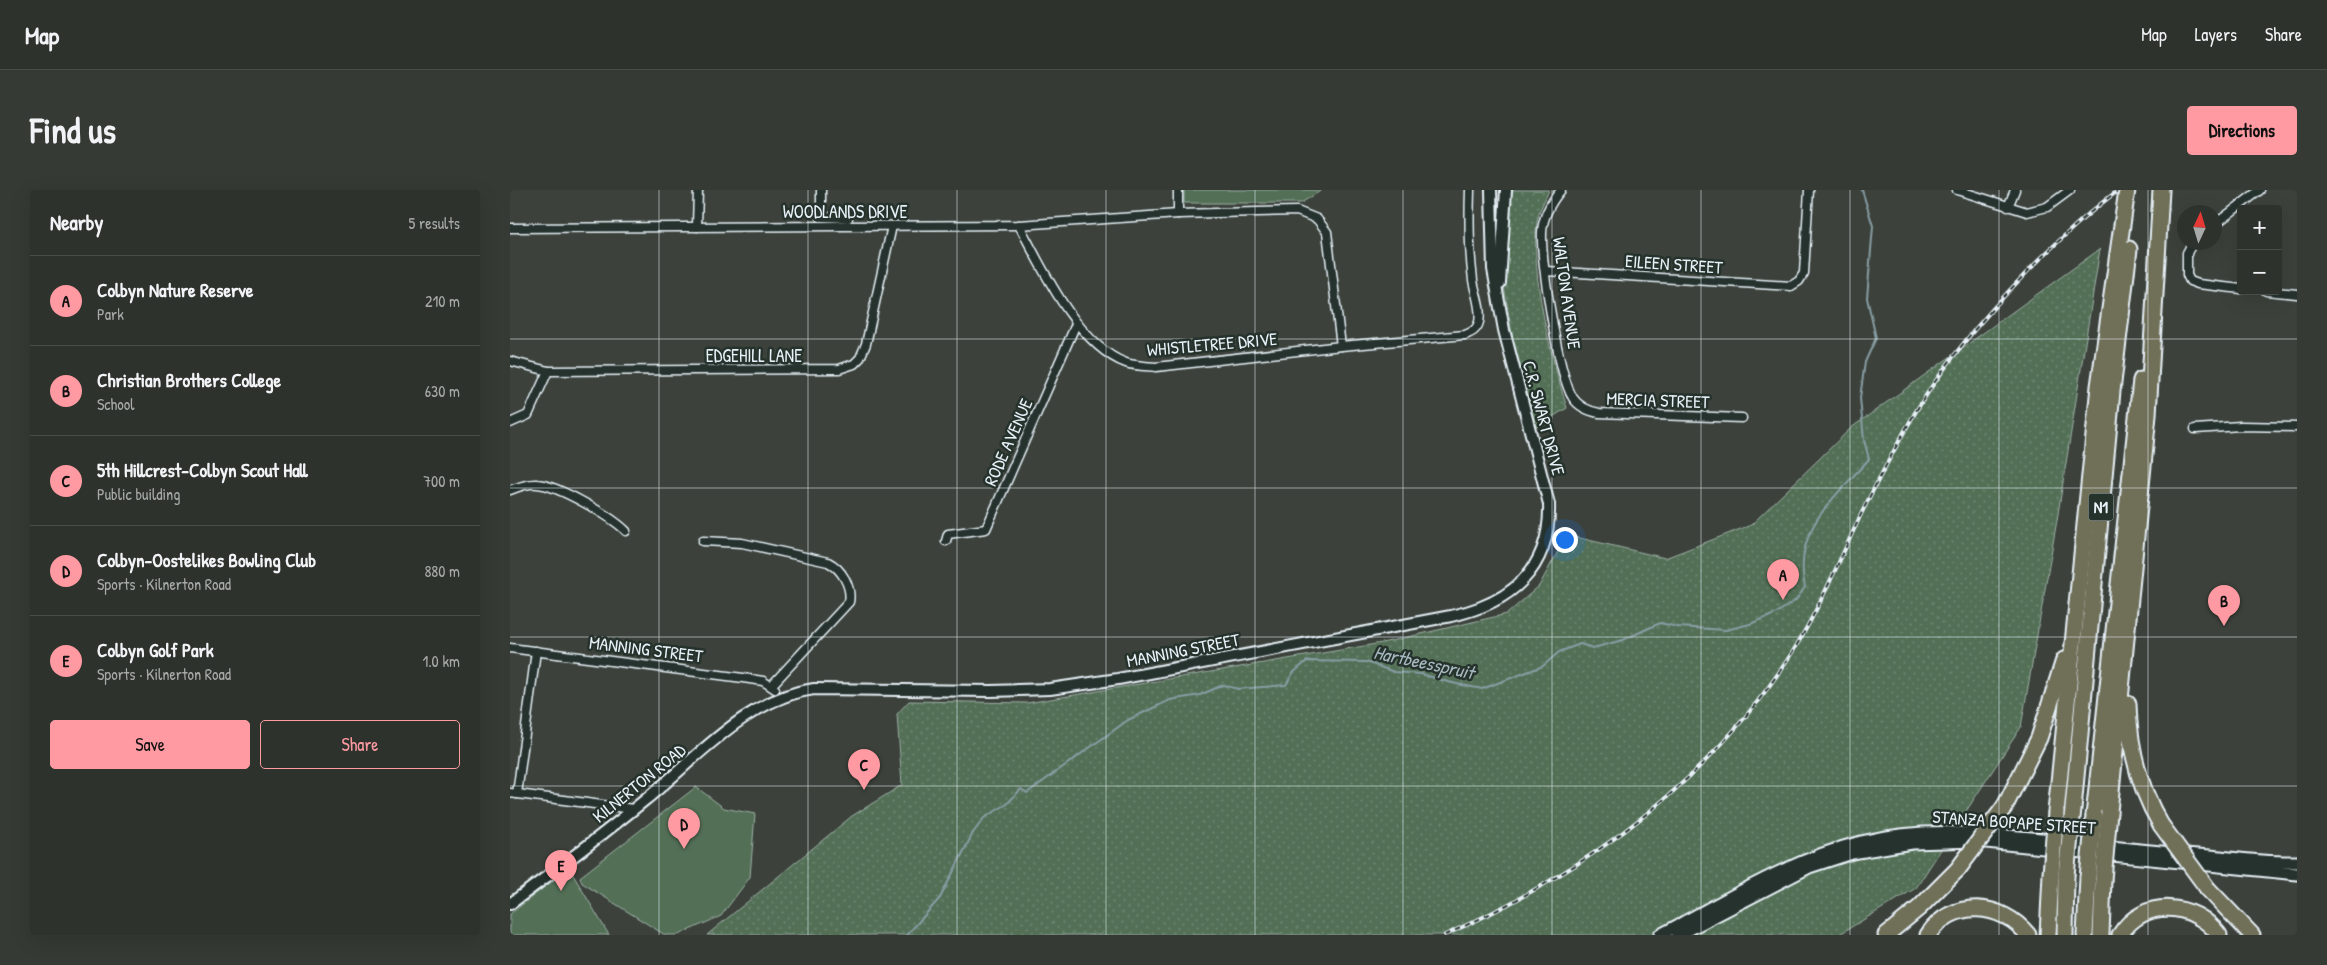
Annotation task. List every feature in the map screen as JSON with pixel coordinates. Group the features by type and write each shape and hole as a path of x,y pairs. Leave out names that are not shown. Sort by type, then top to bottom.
{"highway":[{"path":"2048,935 2056,812 2100,386 2129,209 2127,190"},
{"name":"N1","path":"2065,935 2066,875 2129,209 2136,190"},
{"name":"N1","path":"2085,935 2094,816 2161,190"},
{"path":"2101,935 2103,880 2109,812 2133,585 2148,415 2159,214"},
{"path":"1886,935 1919,908 1958,869 2005,806 2039,738 2058,686 2068,644 2087,513"},
{"path":"2133,585 2128,691 2130,730 2140,780 2161,825 2208,889 2252,935"},
{"path":"1928,935 1933,928 1947,917 1974,908 1994,910 2005,915 2020,926 2028,935"},
{"path":"2120,935 2136,918 2151,911 2167,908 2195,914 2208,923 2219,935"}],"main road":[{"name":"STANZA BOPAPE STREET","path":"1660,935 1803,861 1863,841 1905,834 1938,832 1978,833 2297,863"},
{"name":"STANZA BOPAPE STREET","path":"1678,935 1809,867 1852,853 1912,842 1976,841 2297,874"}],"street":[{"path":"697,227 698,190"},
{"path":"821,190 820,217 848,218"},
{"path":"1178,190 1178,214"},
{"name":"WHISTLETREE DRIVE","path":"1019,225 1076,324 1118,360 1141,366 1156,367 1341,346 1465,335 1476,328 1479,315 1469,236 1470,190"},
{"name":"C.R. SWART DRIVE","path":"1492,190 1493,269 1511,357 1546,486 1550,519 1544,542"},
{"name":"C.R. SWART DRIVE","path":"1499,302 1506,190"},
{"name":"WALTON AVENUE","path":"1561,190 1549,207 1542,231 1555,336 1567,384 1576,402"},
{"name":"EILEEN STREET","path":"1546,271 1791,286 1799,281 1804,269 1809,190"},
{"path":"1957,190 2027,212 2040,209 2070,190"},
{"path":"2008,207 2015,190"},
{"path":"2222,219 2260,190"},
{"name":"WOODLANDS DRIVE","path":"510,228 1019,225 1178,214 1297,211 1317,219 1324,226 1329,240 1341,346"},
{"name":"EDGEHILL LANE","path":"510,361 548,371 795,371 839,369 854,364 860,358 866,344 892,226"},
{"path":"2189,250 2187,275 2190,282 2237,289"},
{"path":"2282,293 2297,294"},
{"name":"RODE AVENUE","path":"946,541 948,534 986,529 1076,324"},
{"path":"510,423 528,415 548,371"},
{"name":"MERCIA STREET","path":"1576,402 1591,412 1599,413 1742,418"},
{"path":"2195,429 2241,426 2297,427"},
{"path":"510,490 533,484 545,485 610,517 626,531"},
{"name":"MANNING STREET","path":"510,648 743,678 773,687 849,602 849,588 837,568 828,562 742,543 703,541"},
{"name":"MANNING STREET","path":"792,693 836,688 991,691 1050,689 1118,679 1451,616 1482,608 1506,595 1532,568 1544,542"},
{"path":"536,651 514,793 633,810"},
{"name":"KILNERTON ROAD","path":"510,904 633,810 743,718 767,702 792,693"}],"green space":[{"path":"1184,190 1322,190 1301,203 1184,203"},
{"path":"1511,190 1549,190 1537,222 1536,266 1543,315 1567,408 1536,427 1512,334 1503,281"},
{"path":"2100,249 2057,520 2021,727 1916,888 1838,935 707,935 852,816 902,785 897,714 909,701 1027,703 1382,643 1507,614 1539,586 1567,535 1665,558 1751,525 1851,428"},
{"path":"696,787 724,808 755,814 750,877 721,916 678,935 665,935 582,883 580,877"},
{"path":"569,868 609,935 510,935 510,914"}],"waterway":[{"name":"Hartbeesspruit","path":"907,935 940,898 973,833 984,818 1007,804 1021,789 1027,793 1128,720 1170,700 1200,695 1223,685 1238,689 1286,685 1293,673 1307,661 1366,662 1394,672 1421,674 1482,689 1543,666 1559,652 1580,644 1593,648 1623,640 1660,623 1678,627 1726,630 1750,624 1775,614 1796,600 1805,587 1803,566 1805,548 1811,531 1830,501 1869,459 1864,440 1860,398 1865,362 1876,338 1867,298 1873,226 1862,190"}],"railway":[{"path":"1445,935 1497,910 1548,882 1596,852 1642,818 1685,781 1725,740 1762,696 1804,633 1868,500 1904,432 1933,384 1966,340 2002,298 2069,231 2119,190"}],"place":[{"name":"Colbyn Nature Reserve","path":"1783,600"},
{"name":"Christian Brothers College","path":"2224,626"},
{"name":"5th Hillcrest-Colbyn Scout Hall","path":"864,790"},
{"name":"Colbyn-Oostelikes Bowling Club","path":"684,849"},
{"name":"Colbyn Golf Park","path":"561,891"}]}
